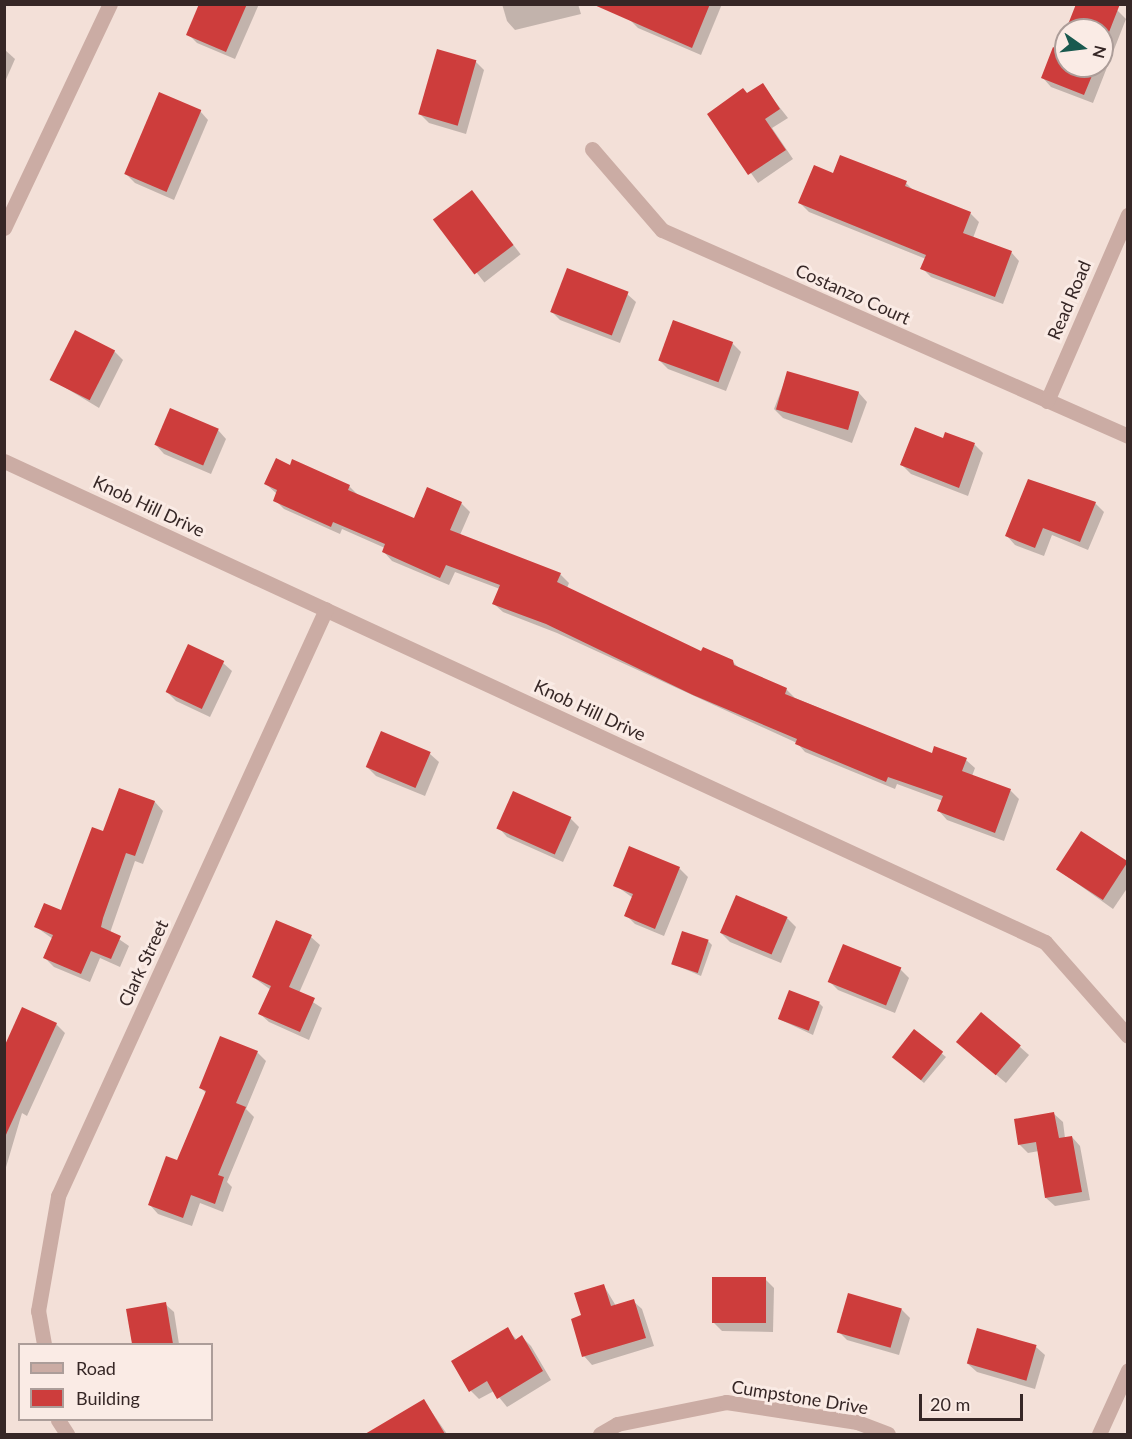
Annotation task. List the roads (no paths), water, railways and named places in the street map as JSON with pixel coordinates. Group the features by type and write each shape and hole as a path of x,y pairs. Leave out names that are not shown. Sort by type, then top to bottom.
{"street":[{"path":"4,228 110,4"},
{"name":"Costanzo Court","path":"592,149 662,230 1128,436"},
{"name":"Read Road","path":"1047,401 1128,215"},
{"name":"Knob Hill Drive","path":"4,460 1045,942 1128,1036"},
{"name":"Clark Street","path":"44,1343 38,1311 58,1196 326,609"},
{"path":"1099,1434 1128,1370"},
{"name":"Cumpstone Drive","path":"600,1434 617,1425 726,1402 857,1422 888,1434"},
{"path":"59,1421 67,1434"}]}
